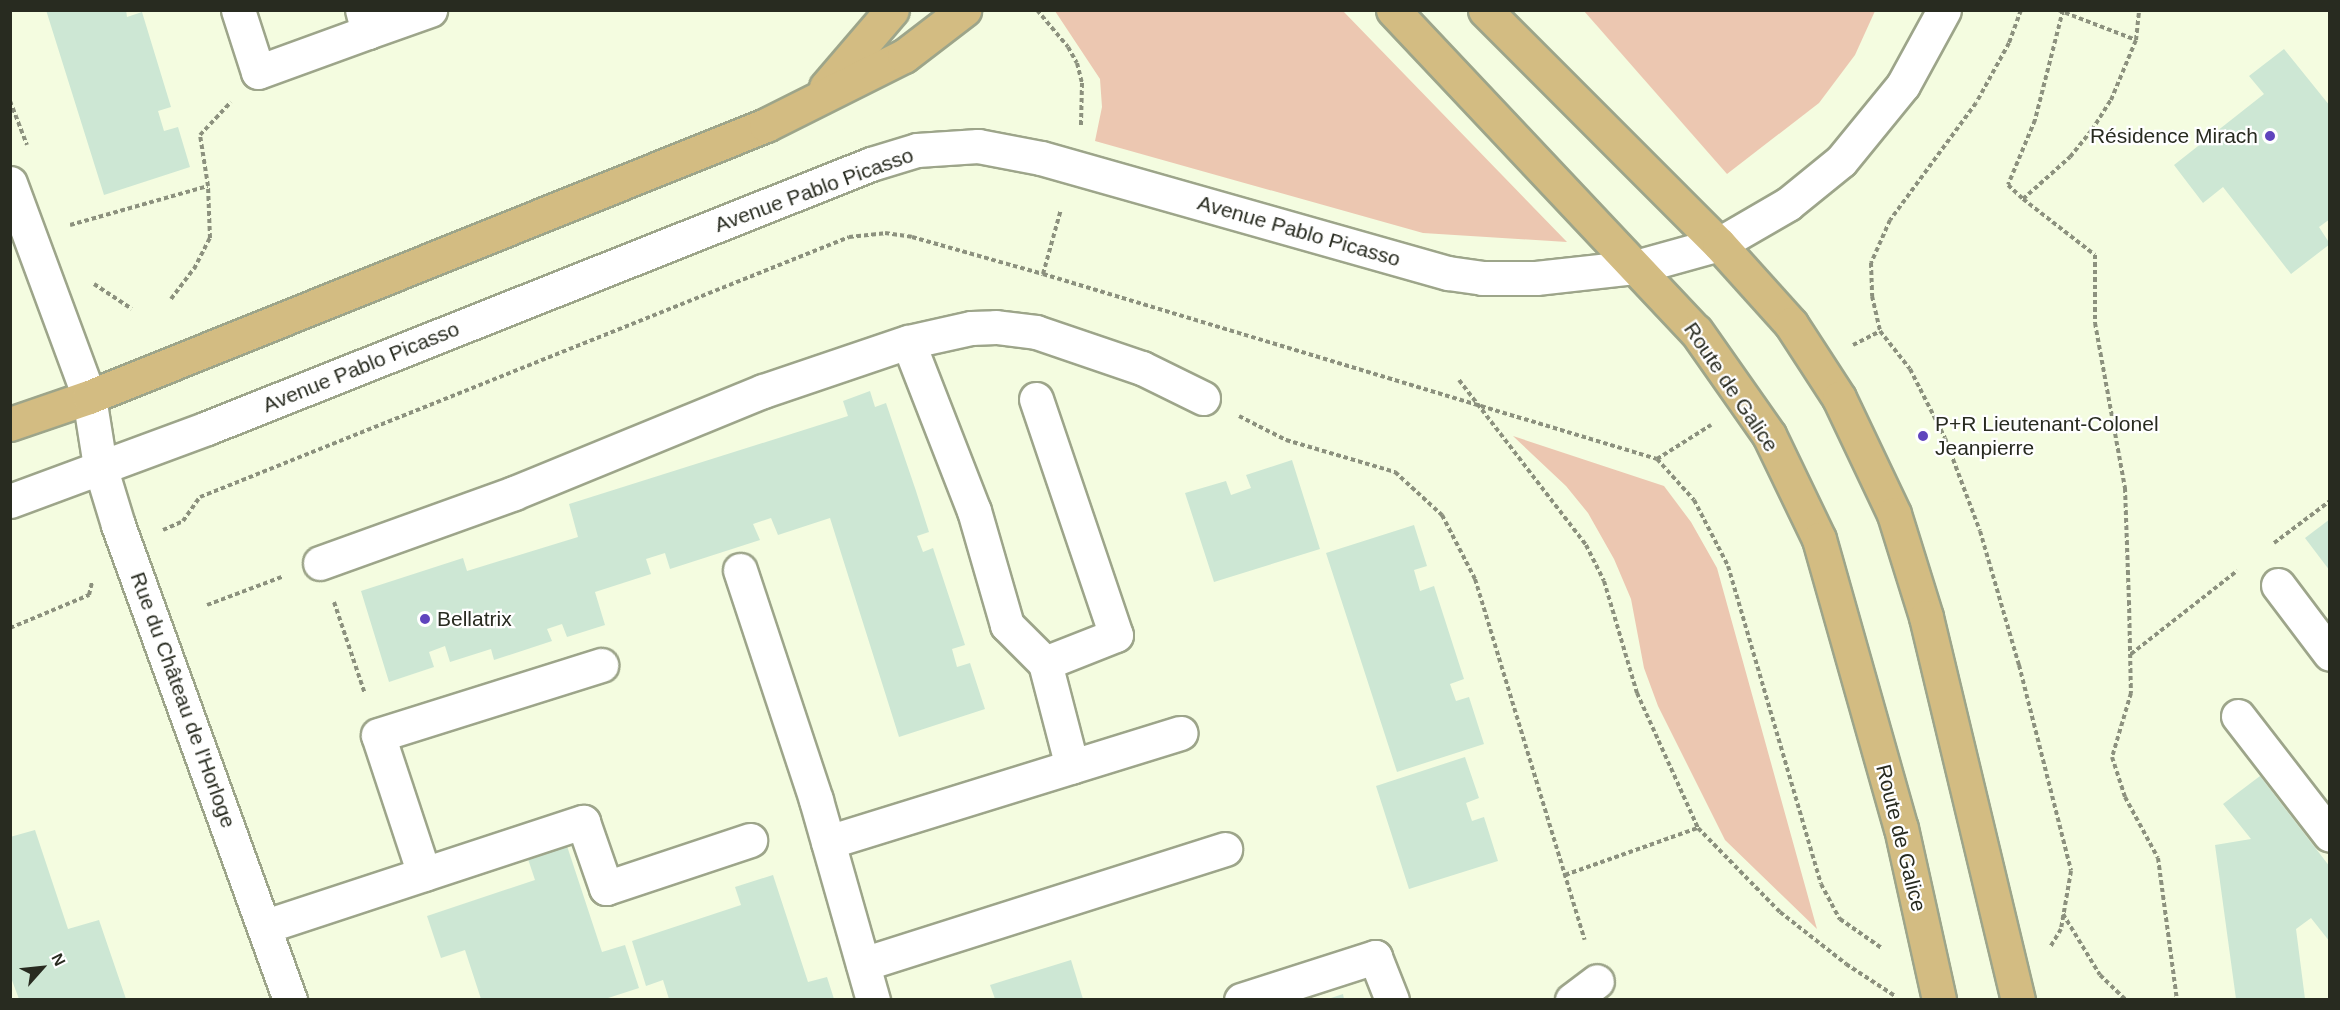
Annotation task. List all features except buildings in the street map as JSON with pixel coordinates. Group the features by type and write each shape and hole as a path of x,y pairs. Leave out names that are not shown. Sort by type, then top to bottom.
{"main road":[{"path":"819,96 892,10"},
{"path":"10,423 89,397 766,126 819,96 904,56 964,10"},
{"name":"Route de Galice","path":"1393,10 1696,331 1763,427 1819,540 1901,828 1936,990"},
{"path":"1485,10 1719,244 1791,324 1839,398 1894,513 1929,628 2018,998"}],"street":[{"path":"238,10 258,72 365,21 430,10"},
{"name":"Avenue Pablo Picasso","path":"10,501 207,428 871,164 917,150 978,146 1041,158 1448,273 1482,278 1536,278 1636,267 1719,244 1788,204 1841,161 1903,85 1944,10"},
{"name":"Rue du Château de l'Horloge","path":"10,183 89,397 100,466 118,525 266,926 290,999"},
{"path":"320,562 514,493 763,391 908,342 970,328 996,327 1036,332 1142,368 1203,398"},
{"path":"908,342 974,511 1007,625 1045,663 1072,766"},
{"path":"1036,399 1116,635 1045,663"},
{"path":"740,570 828,842 873,999"},
{"path":"2277,585 2330,654"},
{"path":"424,874 378,735 601,665"},
{"path":"2238,716 2330,835"},
{"path":"828,842 1180,733"},
{"path":"266,926 583,822 606,888 750,840"},
{"path":"863,964 1225,849"},
{"path":"1241,999 1375,957 1392,999"}],"path":[{"path":"1037,10 1063,39 1077,63 1082,83 1080,132"},
{"path":"2018,998 2061,929 2071,871 2019,665 1980,531 1945,438 1910,369 1880,331 1872,296 1871,263 1890,220 1976,103 2009,43 2021,10"},
{"path":"2023,199 2070,157 2092,130 2111,100 2136,40 2139,10"},
{"path":"2136,40 2061,11 2035,120 2008,185 2095,255 2096,323 2125,488 2131,654 2131,693 2112,757 2125,797 2158,858 2177,999"},
{"path":"171,299 194,269 210,238 208,186 200,135 258,72"},
{"path":"68,226 208,186"},
{"path":"1043,274 1063,200"},
{"path":"1853,345 1880,331"},
{"path":"1459,380 1586,545 1604,581 1637,693 1698,828 1780,912 1846,964 1900,999"},
{"path":"1203,398 1286,440 1395,472 1442,515 1475,579 1565,875 1585,990"},
{"path":"1657,459 1694,500 1728,566 1766,683 1812,858 1833,907 1840,919 1936,990"},
{"path":"156,532 183,521 200,497"},
{"path":"2131,654 2330,501"},
{"path":"2257,556 2277,585"},
{"path":"207,605 320,562 378,735"},
{"path":"10,628 75,602"},
{"path":"1565,875 1698,828"},
{"path":"2063,913 2100,975 2126,999"}],"shaded area":[{"path":"1055,11 1343,11 1567,242 1423,233 1095,141 1102,107 1100,79"},
{"path":"1584,11 1875,11 1855,55 1819,103 1727,174"},
{"path":"1513,436 1664,486 1691,522 1717,568 1817,929 1725,840 1658,706 1644,668 1631,599 1614,559 1588,513 1566,486"}],"place":[{"name":"Résidence Mirach","path":"2270,136"},
{"name":"P+R Lieutenant-Colonel Jeanpierre","path":"1923,436"},
{"name":"Bellatrix","path":"425,619"}]}
